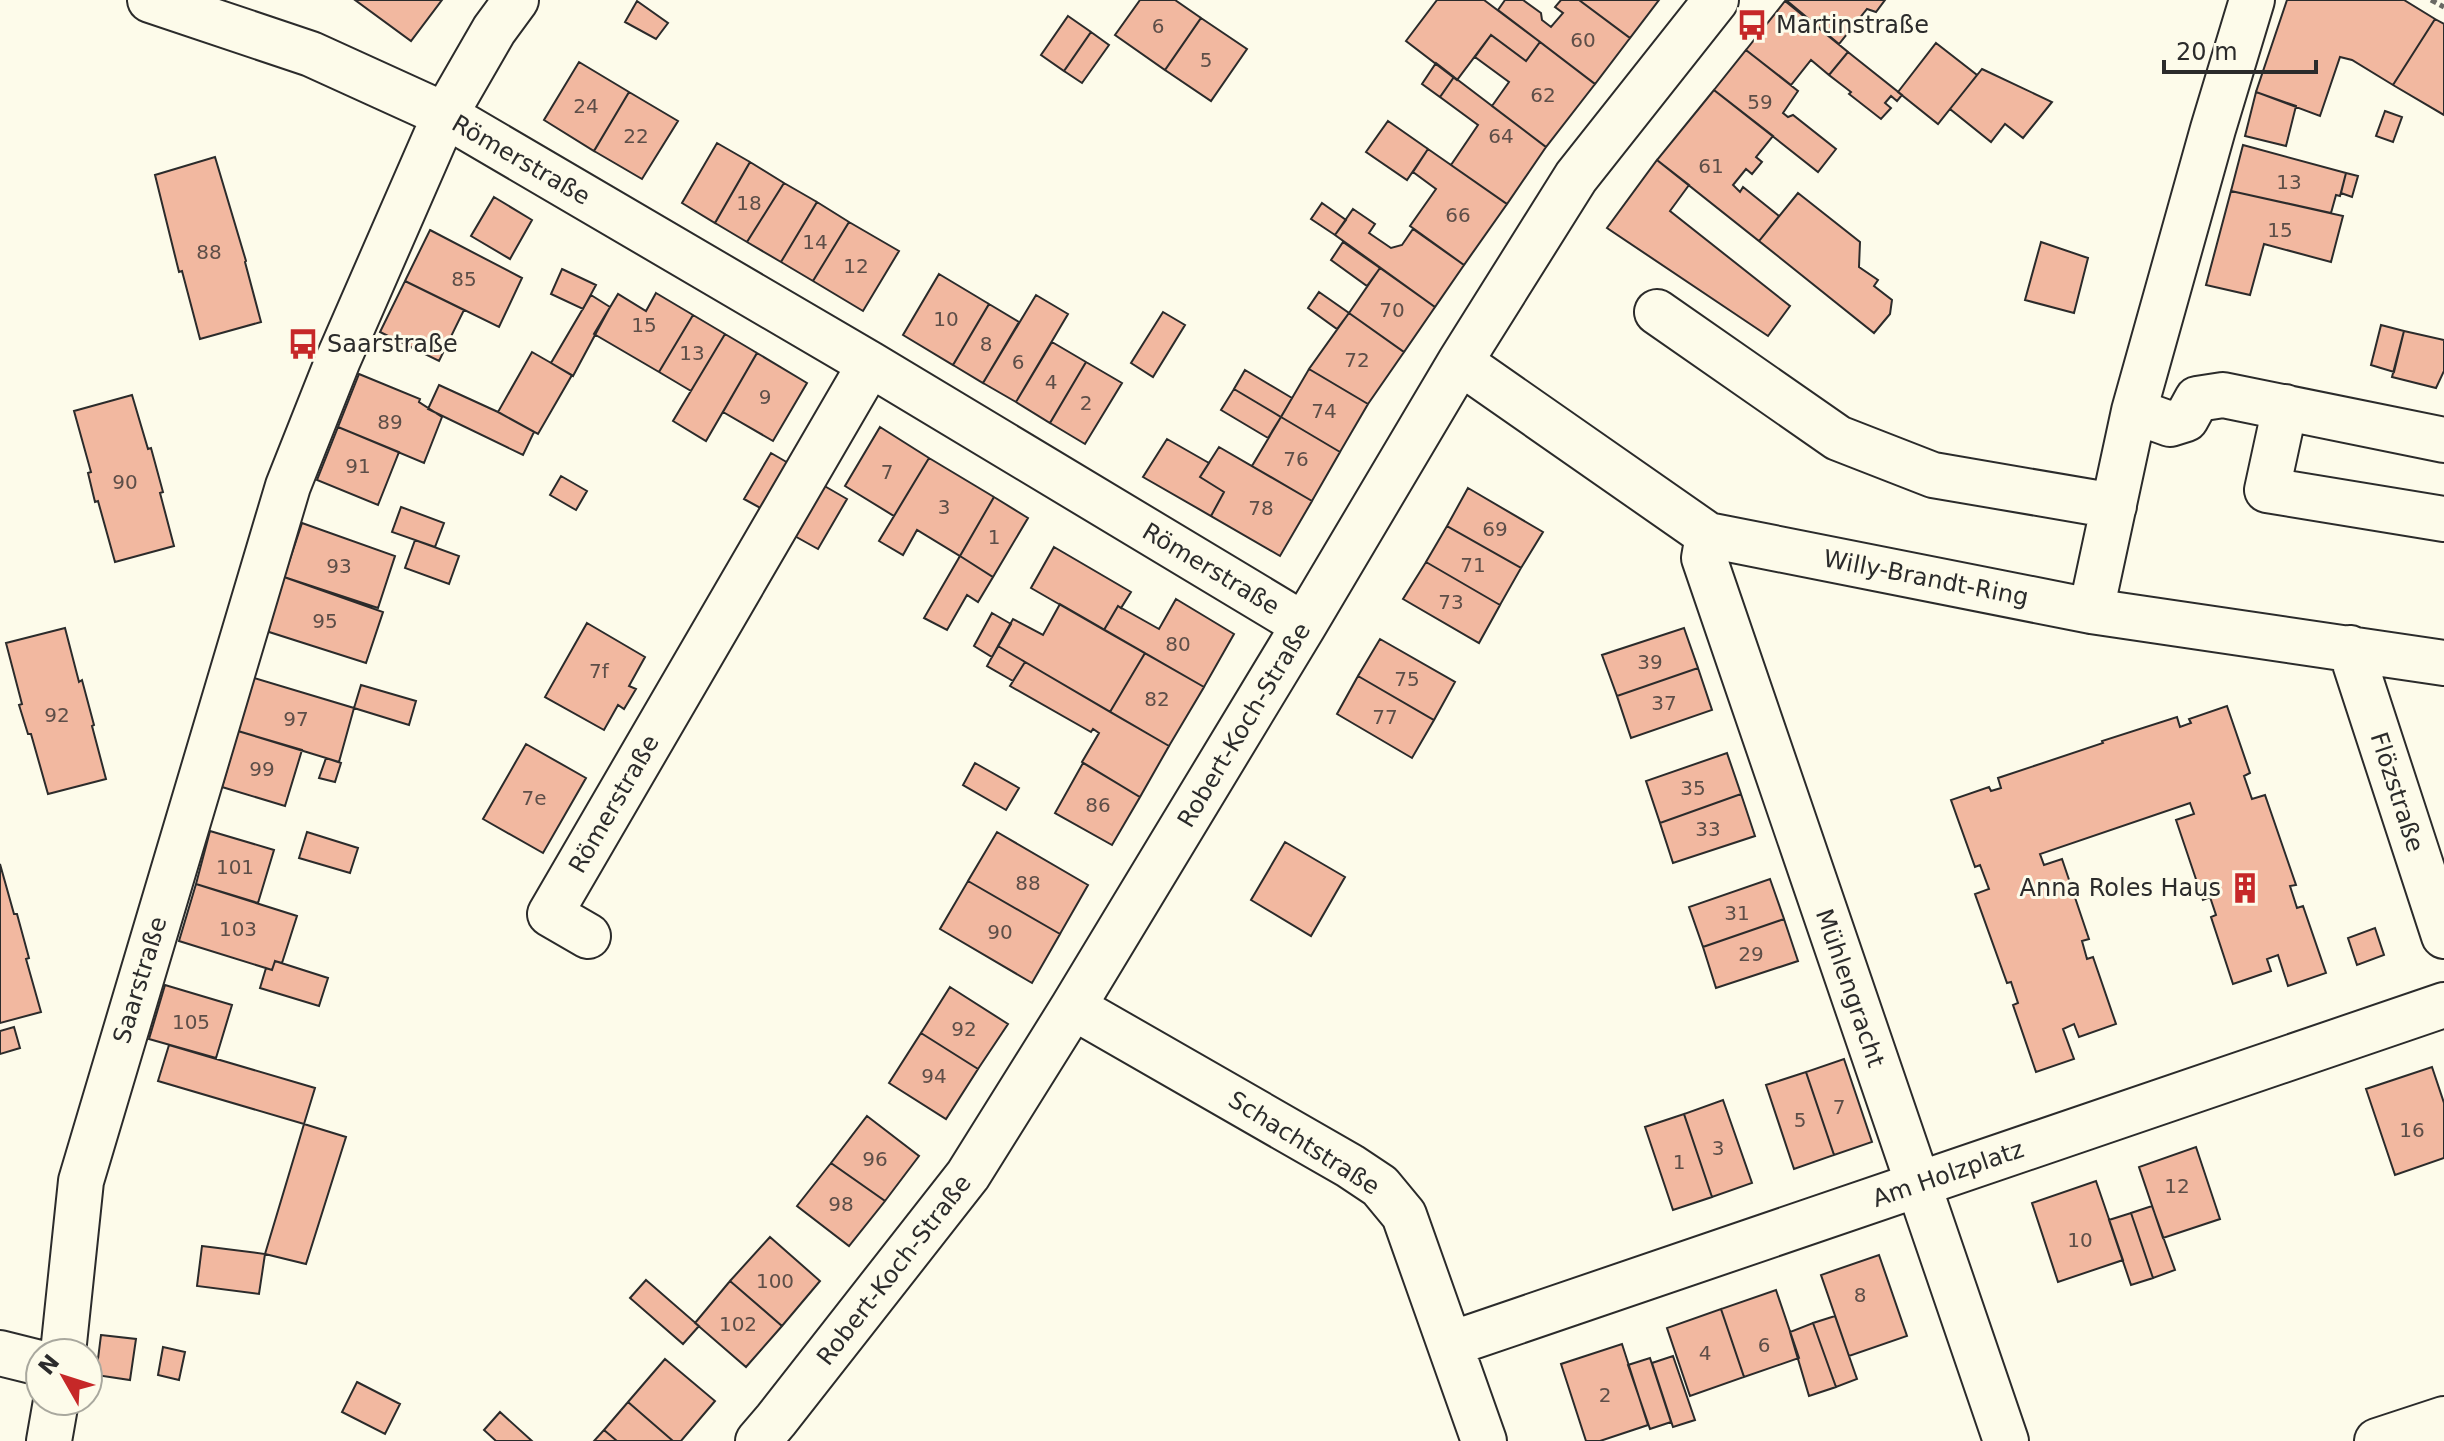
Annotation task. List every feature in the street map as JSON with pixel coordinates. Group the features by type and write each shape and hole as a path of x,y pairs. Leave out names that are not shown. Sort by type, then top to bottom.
{"street":[{"name":"Römerstraße","path":"150,0 311,54 445,115 870,364 1304,625"},
{"name":"Saarstraße","path":"65,1337 81,1181 288,486 338,360 445,115 494,30 516,0"},
{"name":"Robert-Koch-Straße","path":"758,1441 968,1175 1073,1007 1460,362 1576,177 1716,0"},
{"path":"2091,611 2134,411 2252,0"},
{"path":"1657,312 1838,438 1933,475 2114,506"},
{"name":"Willy-Brandt-Ring","path":"1460,362 1708,535 2091,611 2444,663"},
{"name":"Römerstraße","path":"588,936 550,914 870,364"},
{"path":"2134,411 2170,424 2186,419 2197,399 2223,395 2444,440"},
{"path":"2285,407 2267,490 2444,519"},
{"name":"Mühlengracht","path":"1708,535 1704,558 2006,1441"},
{"name":"Flözstraße","path":"2350,648 2444,936"},
{"name":"Am Holzplatz","path":"1451,1344 2444,1005"},
{"name":"Schachtstraße","path":"1073,1007 1380,1186 1404,1215 1451,1344 1470,1435"},
{"path":"0,1353 24,1359"},
{"path":"49,1441 53,1417"},
{"path":"2377,1441 2444,1419"}],"path":[{"path":"2431,0 2444,7"}],"building":[{"path":"355,0 442,0 411,41"},
{"path":"1140,0 1175,0 1201,18 1165,70 1115,35"},
{"path":"1437,0 1484,0 1540,42 1526,61 1491,35 1457,80 1406,41"},
{"path":"1505,0 1523,0 1541,13 1542,20 1551,27 1563,13 1555,7 1561,0 1579,0 1630,38 1595,84 1498,10"},
{"path":"1579,0 1659,0 1630,38"},
{"path":"1786,0 1885,0 1876,12 1867,9 1839,44"},
{"path":"2287,0 2404,0 2435,19 2393,85 2352,60 2340,57 2320,116 2256,92"},
{"path":"637,1 668,23 656,39 625,22"},
{"path":"1785,1 1848,52 1829,75 1811,60 1791,85 1746,50"},
{"path":"1068,16 1091,32 1064,71 1041,55"},
{"path":"1201,18 1247,49 1211,101 1165,70"},
{"path":"2435,19 2444,24 2444,115 2393,85"},
{"path":"1091,32 1109,45 1082,83 1064,71"},
{"path":"1491,35 1526,61 1540,42 1595,84 1546,147 1492,106 1509,82 1475,57"},
{"path":"1936,43 1977,75 1938,124 1898,92"},
{"path":"1746,50 1798,91 1783,113 1788,117 1793,115 1836,149 1818,172 1714,90"},
{"path":"1848,52 1902,95 1897,101 1891,96 1885,103 1891,108 1881,119 1829,75"},
{"path":"579,62 629,92 594,151 544,120"},
{"path":"1436,63 1454,77 1440,97 1422,84"},
{"path":"1982,69 2052,102 2023,138 2005,124 1991,142 1950,109"},
{"path":"1454,77 1546,147 1507,204 1451,165 1478,125 1440,97"},
{"path":"1714,90 1773,136 1756,157 1762,162 1752,174 1746,169 1733,185 1740,192 1743,187 1779,216 1759,241 1657,160"},
{"path":"629,92 678,121 642,179 594,151"},
{"path":"2256,92 2296,106 2286,146 2245,136"},
{"path":"2385,111 2402,117 2393,142 2376,136"},
{"path":"1388,121 1428,149 1407,180 1366,152"},
{"path":"717,143 750,162 715,223 682,203"},
{"path":"2243,145 2346,173 2340,196 2336,195 2331,213 2231,191"},
{"path":"1428,149 1507,204 1464,265 1410,226 1436,189 1413,172"},
{"path":"215,157 261,322 200,339 182,271 179,272 155,175"},
{"path":"1657,160 1689,185 1670,211 1790,306 1768,336 1607,228"},
{"path":"750,162 784,183 747,242 715,223"},
{"path":"2346,173 2358,176 2352,197 2341,193"},
{"path":"784,183 817,202 781,262 747,242"},
{"path":"2231,191 2343,216 2331,262 2264,244 2250,295 2206,285"},
{"path":"1798,193 1860,242 1859,267 1878,280 1874,286 1892,300 1890,314 1874,333 1759,241"},
{"path":"494,197 532,220 510,259 471,236"},
{"path":"817,202 849,222 813,281 781,262"},
{"path":"1322,203 1346,220 1335,235 1311,219"},
{"path":"1353,209 1375,224 1369,233 1391,248 1402,245 1413,229 1464,265 1435,307 1335,235"},
{"path":"849,222 899,251 863,311 813,281"},
{"path":"430,230 522,278 499,327 405,281"},
{"path":"1343,242 1380,268 1367,286 1331,260"},
{"path":"2041,242 2088,258 2074,313 2025,300"},
{"path":"1380,268 1435,307 1404,352 1349,313"},
{"path":"562,269 596,285 583,309 551,294"},
{"path":"939,274 989,304 953,365 903,335"},
{"path":"405,281 464,310 439,361 380,332"},
{"path":"1319,292 1349,313 1337,329 1308,308"},
{"path":"656,293 693,315 659,372 594,334 618,294 646,311"},
{"path":"591,295 610,307 573,376 551,363"},
{"path":"1036,295 1068,314 1016,402 983,383"},
{"path":"989,304 1019,322 983,383 953,365"},
{"path":"1163,312 1185,325 1153,377 1131,363"},
{"path":"1349,313 1404,352 1368,404 1309,369"},
{"path":"693,315 725,334 691,391 659,372"},
{"path":"2381,325 2404,331 2394,372 2371,365"},
{"path":"2404,331 2444,340 2444,371 2436,388 2392,377"},
{"path":"725,334 757,353 706,441 673,421"},
{"path":"1052,342 1086,362 1050,423 1016,402"},
{"path":"532,352 572,375 538,434 498,412"},
{"path":"757,353 807,383 773,441 723,412"},
{"path":"1086,362 1122,383 1085,444 1050,423"},
{"path":"1309,369 1368,404 1340,452 1281,417"},
{"path":"1245,370 1292,398 1281,417 1234,389"},
{"path":"359,374 420,399 419,402 442,417 424,463 338,427"},
{"path":"439,385 534,432 523,455 428,409"},
{"path":"1234,389 1281,417 1268,438 1221,410"},
{"path":"132,395 148,449 151,448 174,546 115,562 98,501 95,502 88,473 91,472 74,411"},
{"path":"1281,417 1340,452 1312,501 1252,466"},
{"path":"338,427 399,452 378,505 317,480"},
{"path":"880,427 929,458 894,516 845,486"},
{"path":"1167,439 1209,463 1200,477 1224,492 1211,516 1143,477"},
{"path":"1219,447 1312,501 1280,556 1211,516 1224,492 1200,477"},
{"path":"771,453 790,464 764,510 744,499"},
{"path":"929,458 994,497 960,556 917,530 903,555 879,541"},
{"path":"561,476 587,491 576,510 550,495"},
{"path":"821,484 847,499 818,549 791,534"},
{"path":"1468,488 1543,532 1521,568 1447,526"},
{"path":"994,497 1028,518 993,577 960,556"},
{"path":"401,507 444,523 435,547 392,532"},
{"path":"302,523 395,556 378,608 284,577"},
{"path":"1447,526 1521,568 1500,605 1426,562"},
{"path":"415,540 459,556 449,584 405,568"},
{"path":"1054,547 1131,592 1121,608 1118,606 1104,630 1031,588"},
{"path":"960,556 993,577 978,602 967,595 947,630 924,618"},
{"path":"1426,562 1500,605 1479,643 1403,599"},
{"path":"284,577 383,612 366,663 266,631"},
{"path":"1176,599 1234,634 1204,687 1104,630 1118,606 1159,629"},
{"path":"1060,604 1145,653 1110,712 998,646 1013,619 1043,635"},
{"path":"992,613 1011,624 992,657 974,646"},
{"path":"587,623 645,657 629,686 636,689 624,709 618,705 604,730 545,697"},
{"path":"65,628 79,682 82,680 106,779 48,794 31,734 28,734 19,705 22,704 6,643"},
{"path":"1684,628 1698,668 1617,696 1602,655"},
{"path":"1380,639 1455,682 1434,720 1358,676"},
{"path":"998,646 1025,662 1013,681 987,666"},
{"path":"1145,653 1204,687 1169,746 1110,712"},
{"path":"1025,662 1169,746 1140,797 1082,762 1099,733 1093,729 1091,732 1010,686"},
{"path":"1698,668 1712,710 1631,738 1617,696"},
{"path":"1358,676 1434,720 1412,758 1337,714"},
{"path":"254,678 354,708 339,762 238,731"},
{"path":"361,685 416,701 409,725 354,708"},
{"name":"Anna Roles Haus","path":"2227,706 2250,773 2244,776 2252,799 2265,795 2296,885 2290,886 2297,908 2303,906 2326,973 2288,986 2278,955 2267,959 2271,971 2233,984 2211,917 2216,915 2210,897 2203,900 2176,820 2194,814 2190,803 2040,854 2044,865 2062,859 2089,939 2082,941 2087,959 2093,957 2116,1024 2079,1037 2074,1024 2063,1029 2074,1059 2036,1072 2013,1005 2018,1003 2011,982 2007,983 1975,894 1989,889 1980,865 1975,867 1951,800 1989,787 1991,791 2001,788 1998,778 2102,741 2177,717 2180,727 2191,723 2189,719"},
{"path":"238,731 302,750 285,806 222,787"},
{"path":"526,744 586,778 543,853 483,819"},
{"path":"1727,753 1741,794 1660,823 1646,781"},
{"path":"326,758 341,763 335,782 319,778"},
{"path":"975,763 1019,788 1006,810 963,785"},
{"path":"1083,763 1140,797 1112,845 1055,813"},
{"path":"1741,794 1755,836 1673,863 1660,823"},
{"path":"210,831 274,850 258,903 196,884"},
{"path":"307,832 358,848 350,873 299,858"},
{"path":"997,832 1088,885 1060,934 968,881"},
{"path":"1285,842 1345,877 1311,936 1251,900"},
{"path":"0,864 14,914 17,914 41,1012 0,1023"},
{"path":"1770,879 1784,919 1703,947 1689,907"},
{"path":"968,881 1060,934 1032,983 940,929"},
{"path":"196,884 297,916 282,963 275,961 272,970 179,941"},
{"path":"1784,919 1798,961 1716,988 1703,947"},
{"path":"2375,928 2384,955 2357,965 2348,938"},
{"path":"275,961 328,978 319,1006 260,988 266,968 272,970"},
{"path":"165,985 232,1005 216,1058 149,1039"},
{"path":"950,987 1008,1024 978,1069 921,1033"},
{"path":"14,1027 20,1048 0,1054 0,1031"},
{"path":"921,1033 978,1069 946,1119 889,1083"},
{"path":"169,1045 315,1088 304,1124 158,1081"},
{"path":"1844,1059 1872,1142 1834,1155 1806,1072"},
{"path":"2432,1067 2444,1103 2444,1158 2395,1175 2366,1089"},
{"path":"1806,1072 1834,1155 1794,1169 1766,1085"},
{"path":"1723,1100 1752,1183 1712,1197 1684,1114"},
{"path":"1684,1114 1712,1197 1673,1210 1645,1127"},
{"path":"867,1116 919,1156 885,1201 831,1163"},
{"path":"304,1124 346,1137 306,1264 265,1254"},
{"path":"2196,1147 2220,1219 2163,1238 2139,1167"},
{"path":"831,1163 885,1201 849,1246 797,1206"},
{"path":"2096,1181 2123,1260 2058,1282 2032,1203"},
{"path":"2152,1206 2175,1270 2153,1278 2131,1213"},
{"path":"2131,1213 2153,1278 2131,1285 2109,1220"},
{"path":"770,1237 820,1281 782,1326 730,1281"},
{"path":"202,1246 265,1254 259,1294 197,1286"},
{"path":"1879,1255 1907,1336 1849,1356 1821,1275"},
{"path":"646,1280 699,1326 683,1344 630,1298"},
{"path":"730,1281 782,1326 746,1367 695,1323"},
{"path":"1776,1290 1799,1358 1744,1377 1721,1309"},
{"path":"1721,1309 1744,1377 1690,1396 1667,1328"},
{"path":"1835,1316 1857,1379 1836,1387 1813,1323"},
{"path":"1813,1323 1836,1387 1809,1396 1790,1332"},
{"path":"101,1335 136,1339 130,1380 104,1376 104,1337"},
{"path":"1622,1344 1648,1425 1600,1441 1586,1441 1561,1364"},
{"path":"163,1347 185,1352 179,1380 158,1375"},
{"path":"1673,1356 1695,1420 1673,1427 1652,1363"},
{"path":"1650,1358 1671,1422 1650,1429 1628,1365"},
{"path":"665,1359 715,1401 681,1441 673,1441 628,1402"},
{"path":"357,1382 400,1404 385,1434 342,1412"},
{"path":"628,1402 673,1441 617,1441 604,1430"},
{"path":"500,1412 532,1441 496,1441 484,1430"},
{"path":"604,1430 617,1441 594,1441"}],"place":[{"name":"Martinstraße","path":"1752,25"},
{"name":"Saarstraße","path":"303,344"},
{"name":"Anna Roles Haus","path":"2245,888"}]}
